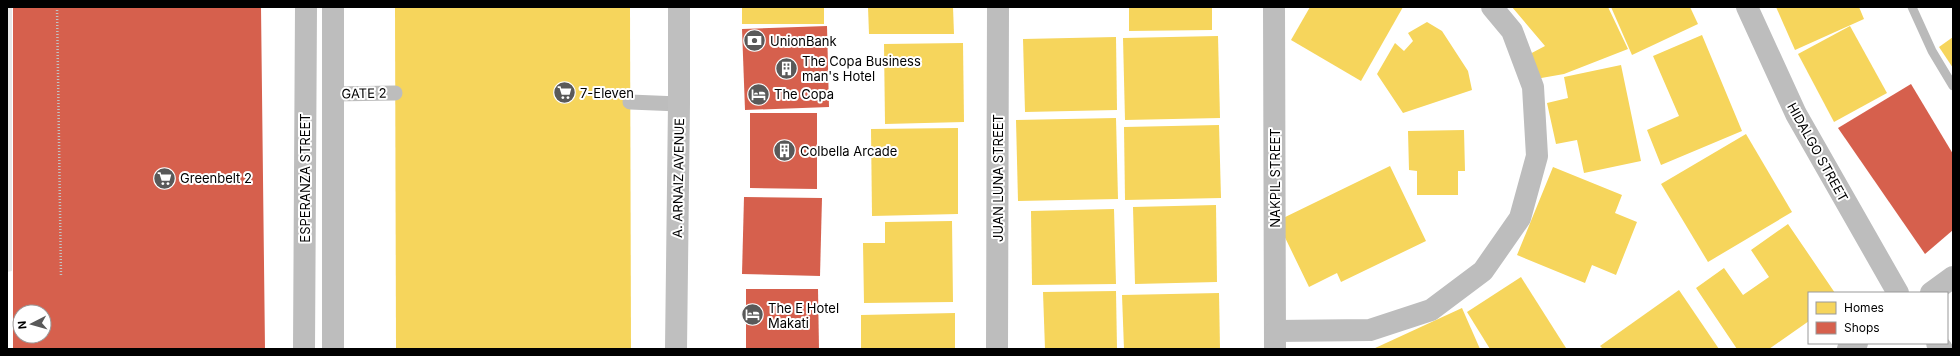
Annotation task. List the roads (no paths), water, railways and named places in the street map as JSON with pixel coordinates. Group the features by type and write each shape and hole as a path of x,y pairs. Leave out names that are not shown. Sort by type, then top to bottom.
{"main road":[{"name":"A. ARNAIZ AVENUE","path":"676,349 679,7"}],"street":[{"name":"ESPERANZA STREET","path":"304,349 306,7"},
{"path":"333,7 333,349"},
{"name":"JUAN LUNA STREET","path":"997,349 998,7"},
{"name":"NAKPIL STREET","path":"1274,7 1275,340"},
{"path":"1275,340 1370,330 1432,310 1483,271 1520,218 1537,156 1533,87 1512,31 1492,7"},
{"name":"HIDALGO STREET","path":"1747,7 1796,114 1897,292"},
{"path":"1932,292 1953,277"}],"lane":[{"name":"GATE 2","path":"333,94 395,93"},
{"path":"630,102 679,104"}],"waterway":[{"path":"1912,7 1932,51 1953,86"}],"place":[{"name":"UnionBank","path":"754,41"},
{"name":"The Copa Business man's Hotel","path":"786,68"},
{"name":"7-Eleven","path":"564,93"},
{"name":"The Copa","path":"759,94"},
{"name":"Colbella Arcade","path":"784,151"},
{"name":"Greenbelt 2","path":"164,178"},
{"name":"The E Hotel Makati","path":"752,315"}]}
